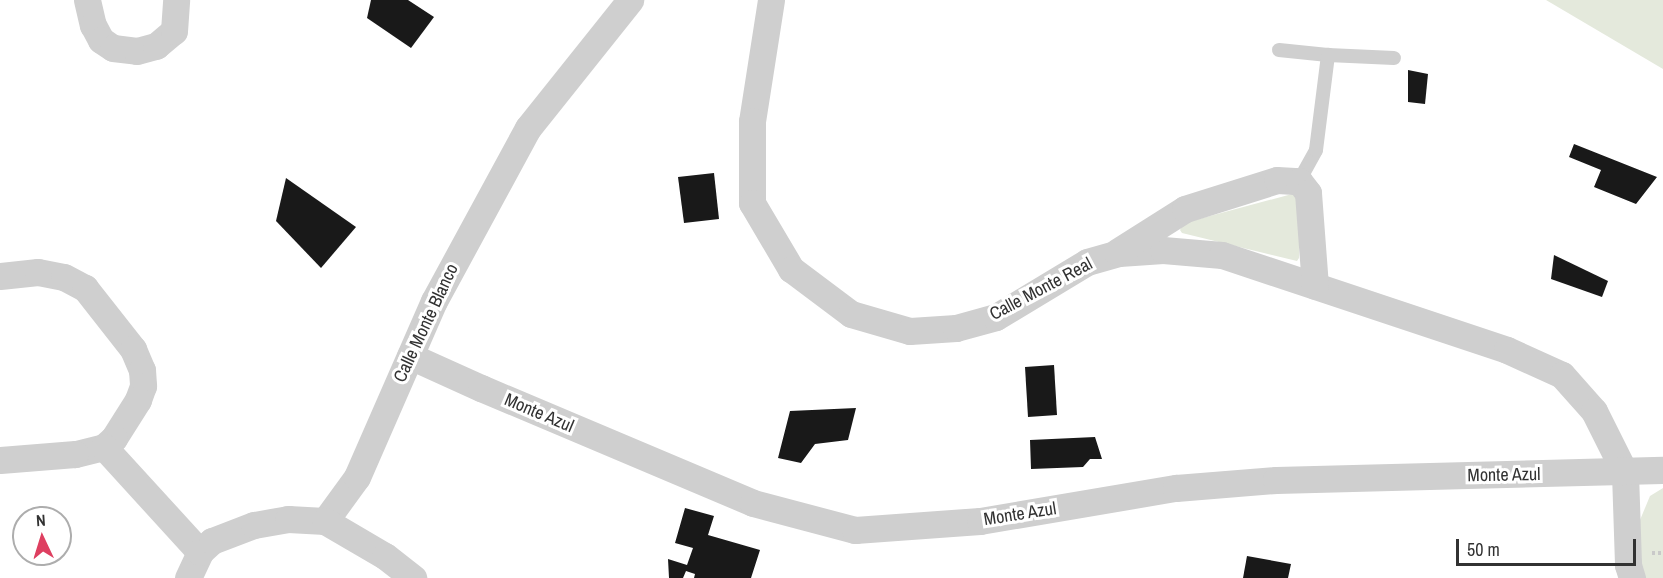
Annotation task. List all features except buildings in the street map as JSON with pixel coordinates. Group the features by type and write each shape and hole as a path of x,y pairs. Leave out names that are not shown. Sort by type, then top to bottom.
{"street":[{"path":"87,0 93,25 101,40 113,48 137,51 156,46 174,31 176,0"},
{"name":"Calle Monte Blanco","path":"325,521 357,477 434,301 528,128 630,0"},
{"name":"Calle Monte Real","path":"771,0 752,121 752,203 791,269 851,314 910,331 956,328 996,317 1087,262 1112,255 1163,250 1222,255 1507,350 1562,375 1593,411 1625,473 1628,565 1632,578"},
{"path":"1112,255 1185,209 1277,180 1299,181 1308,193 1315,286"},
{"path":"0,276 38,272 64,277 85,288 133,349 142,370 143,386 138,400 114,438 104,447 75,454 0,460"},
{"name":"Monte Azul","path":"410,356 753,503 855,530 980,521 1176,488 1276,480 1625,473 1663,470"},
{"path":"104,447 200,552"},
{"path":"188,578 200,552 212,541 254,525 288,519 325,521 384,556 413,578"}],"lane":[{"path":"1279,50 1394,58"},
{"path":"1299,181 1316,150 1328,55"}],"shaded area":[{"path":"1546,0 1663,0 1663,69"},
{"path":"1292,194 1300,196 1299,258 1297,261 1182,233 1180,230 1184,223"},
{"path":"1663,488 1663,578 1641,578 1635,532 1650,496"}]}
